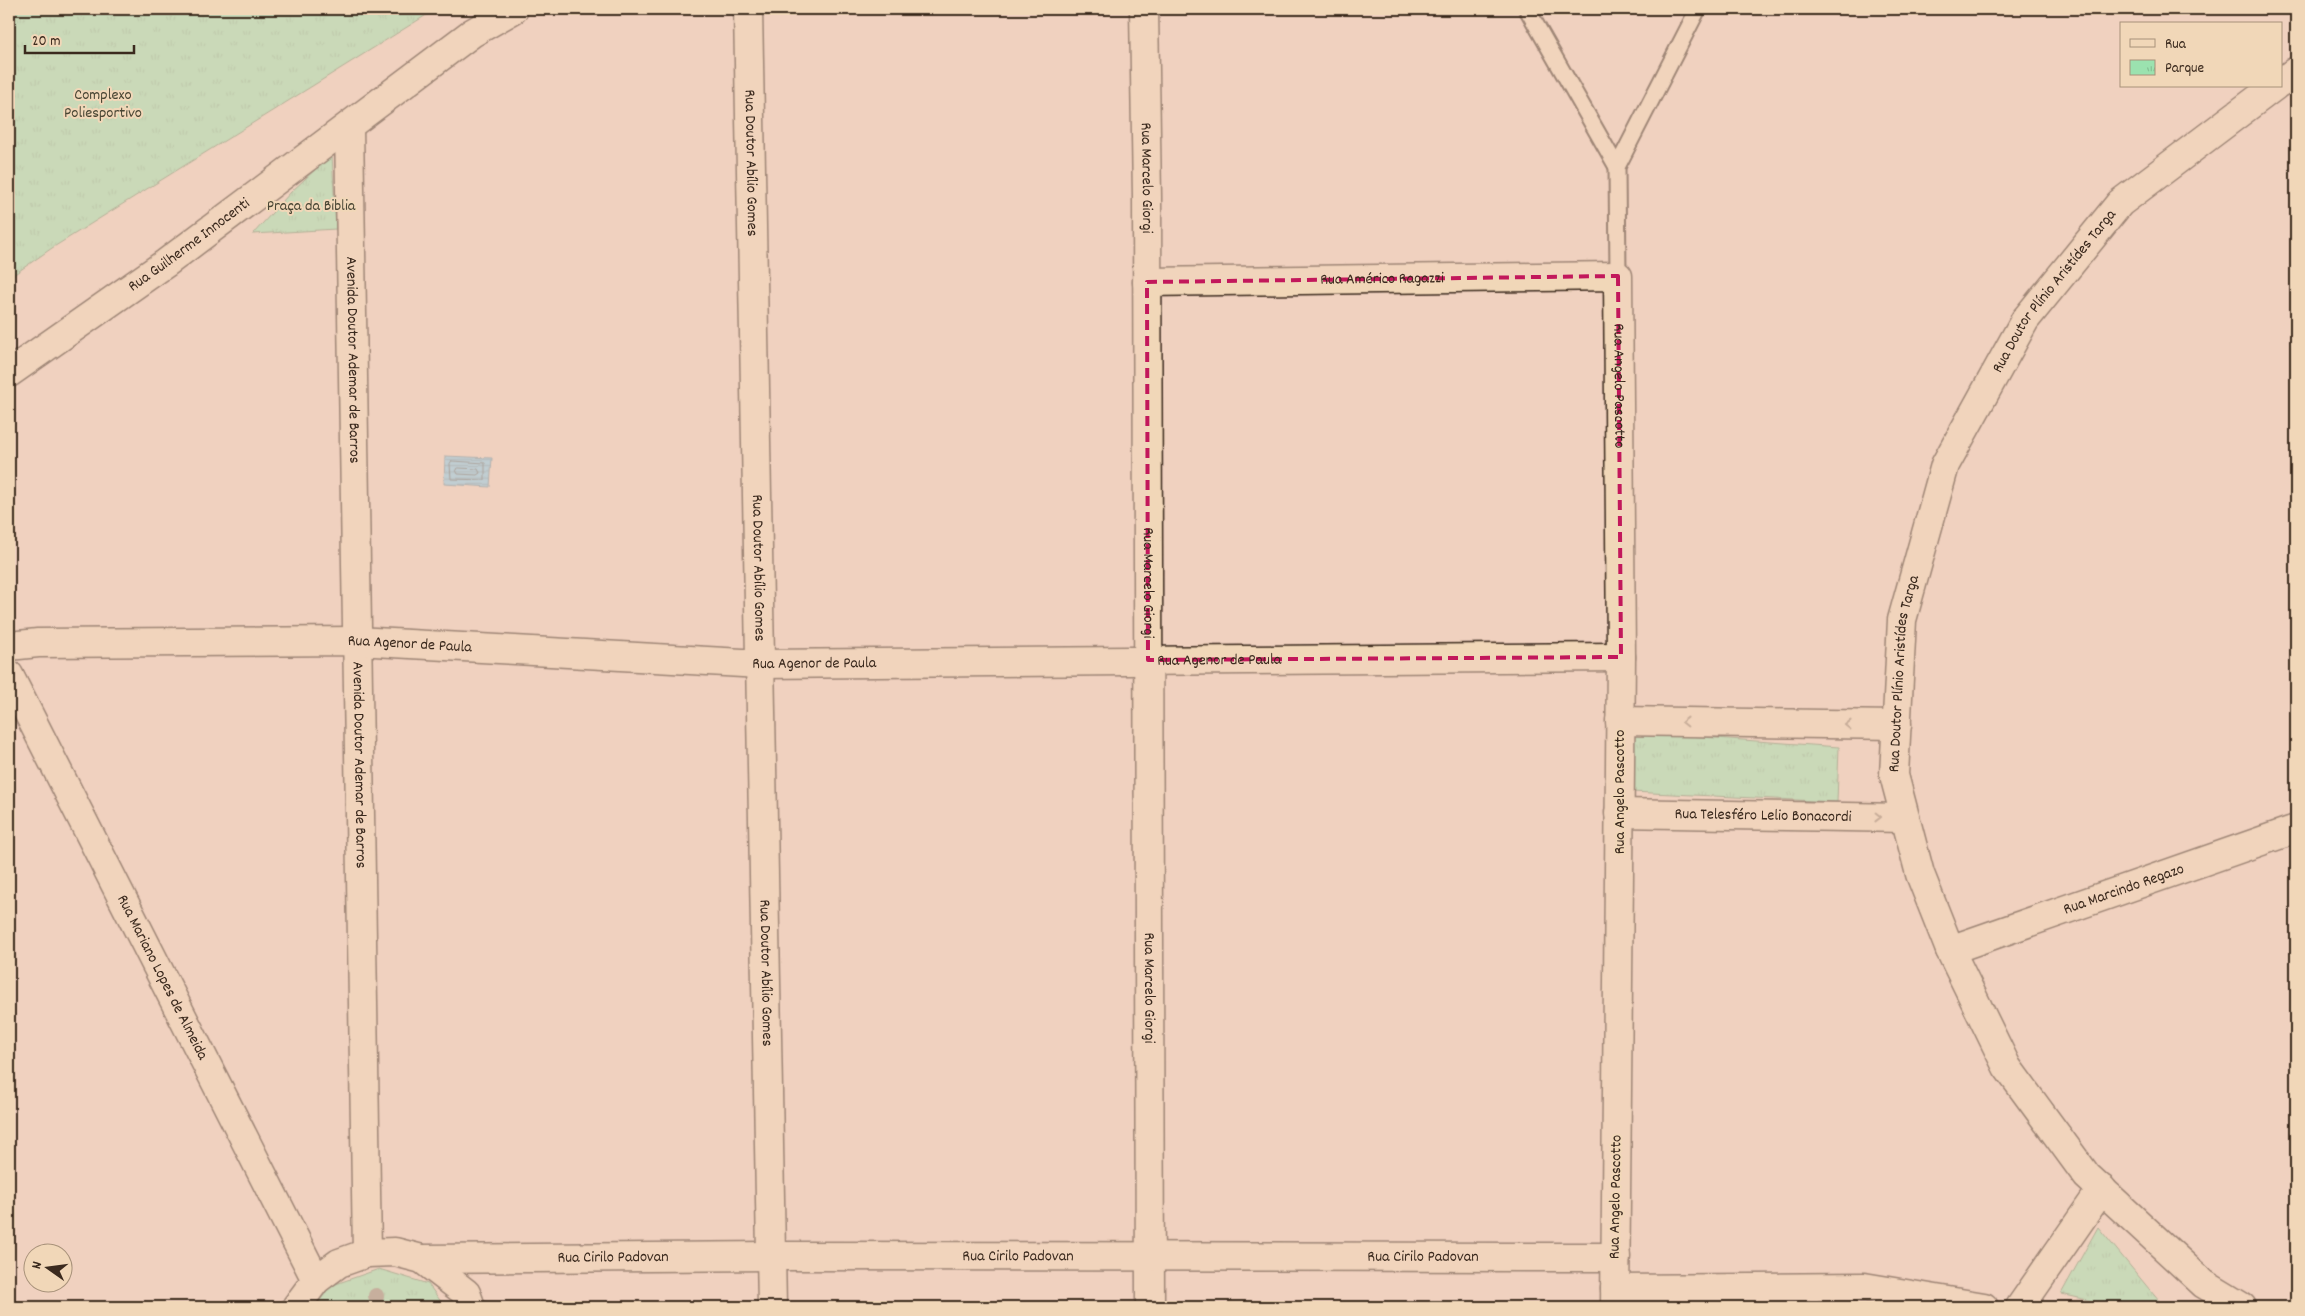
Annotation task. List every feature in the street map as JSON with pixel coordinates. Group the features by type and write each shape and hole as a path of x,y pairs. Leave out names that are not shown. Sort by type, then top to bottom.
{"street":[{"name":"Rua Guilherme Innocenti","path":"9,373 166,263 472,33 514,9"},
{"name":"Rua Doutor Abílio Gomes","path":"748,9 772,1307"},
{"name":"Rua Marcelo Giorgi","path":"1144,9 1147,282 1150,1307"},
{"path":"2282,81 2296,71"},
{"name":"Rua Doutor Plínio Aristídes Targa","path":"2242,1307 2204,1284 2087,1176 2007,1067 1950,950 1920,874 1894,775 1902,620 1945,464 2025,320 2120,203 2272,88"},
{"name":"Avenida Doutor Ademar de Barros","path":"348,126 366,1253"},
{"name":"Rua Américo Ragazzi","path":"1147,282 1618,276"},
{"name":"Rua Angelo Pascotto","path":"1615,1298 1621,657 1618,276"},
{"name":"Rua Agenor de Paula","path":"9,646 38,643 357,641 760,664 1621,657"},
{"name":"Rua Mariano Lopes de Almeida","path":"9,675 316,1280"},
{"path":"1620,721 1897,725"},
{"name":"Rua Telesféro Lelio Bonacordi","path":"1620,813 1905,818"},
{"name":"Rua Marcindo Regazo","path":"1950,950 2296,828"},
{"path":"2020,1307 2102,1189"},
{"path":"296,1307 316,1280 339,1263 366,1253 395,1252 422,1259 466,1293 471,1307"},
{"name":"Rua Cirilo Padovan","path":"422,1259 771,1256 1616,1258"},
{"path":"1615,1298 1864,1287 1984,1307"}],"lane":[{"path":"1526,9 1617,167"},
{"path":"1618,276 1617,167 1698,9"}],"highlighted area":[{"path":"1618,276 1621,657 1148,660 1147,282"}],"green space":[{"name":"Complexo Poliesportivo","path":"9,9 436,9 52,248 9,278"},
{"name":"Praça da Biblia","path":"332,154 336,229 253,234 291,192"},
{"path":"1633,732 1839,747 1837,802 1631,792"},
{"path":"2098,1227 2164,1307 2119,1307 2061,1294"},
{"path":"379,1269 428,1284 445,1307 315,1307 330,1286"}],"water":[{"path":"445,456 492,458 490,487 444,484"}]}
